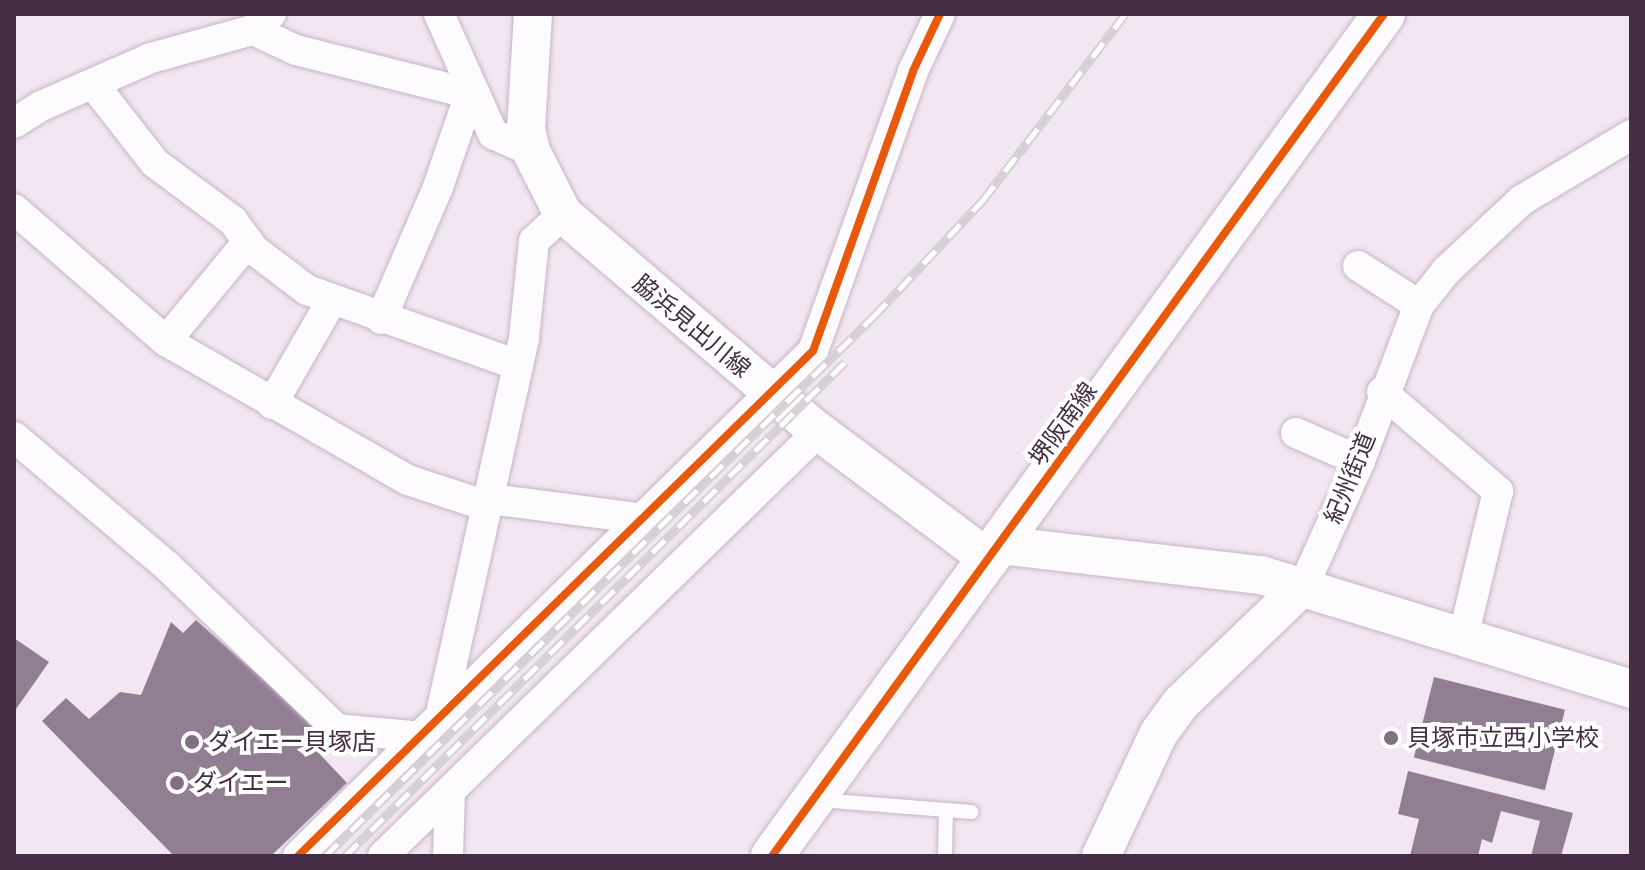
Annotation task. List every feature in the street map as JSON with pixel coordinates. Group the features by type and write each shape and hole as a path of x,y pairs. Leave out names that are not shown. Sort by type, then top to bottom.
{"main road":[{"name":"堺阪南線","path":"772,856 1384,14"}],"street":[{"path":"439,14 493,134 531,151"},
{"name":"脇浜見出川線","path":"533,14 526,129 531,151 563,214 819,431 995,552"},
{"path":"298,856 432,729 639,518 773,394 813,351 913,71 940,14"},
{"path":"14,123 151,58 262,22 296,50 473,94"},
{"path":"94,85 155,163 233,221 248,242 307,290 381,319 518,365"},
{"path":"381,319 438,187 473,94"},
{"name":"紀州街道","path":"1101,856 1159,733 1181,703 1304,585 1360,461 1382,392 1419,305 1446,271 1522,200 1631,135"},
{"path":"14,209 166,341 272,404 345,440 408,480 488,503 639,518"},
{"path":"432,729 488,503 518,365 534,241 563,214"},
{"path":"166,341 248,242"},
{"path":"1358,266 1419,305"},
{"path":"272,404 332,300"},
{"path":"1382,392 1498,491 1463,638"},
{"path":"383,856 819,431"},
{"path":"1296,433 1360,461"},
{"path":"14,437 167,566 337,729 432,729"},
{"path":"995,552 1261,575 1304,585 1631,689"},
{"path":"448,856 450,792"}],"lane":[{"path":"814,800 972,812"},
{"path":"945,856 946,811"}],"building":[{"name":"ダイエー貝塚店","path":"196,620 327,736 314,748 347,783 271,856 174,856 42,721 66,698 89,719 120,692 141,695 171,622 183,633"},
{"path":"14,638 49,662 14,712"},
{"path":"1434,677 1565,710 1545,790 1414,758"},
{"path":"1408,771 1573,813 1561,856 1531,856 1540,821 1501,811 1492,843 1482,839 1478,856 1410,856 1419,819 1398,814"}],"railway":[{"path":"325,856 874,316 983,200 1125,14"},
{"path":"345,856 845,362"}],"cycle path":[{"path":"298,856 813,351 913,71 940,14"},
{"path":"772,856 1384,14"}],"place":[{"name":"貝塚市立西小学校","path":"1391,738"},
{"name":"ダイエー貝塚店","path":"192,742"},
{"name":"ダイエー","path":"177,783"}]}
